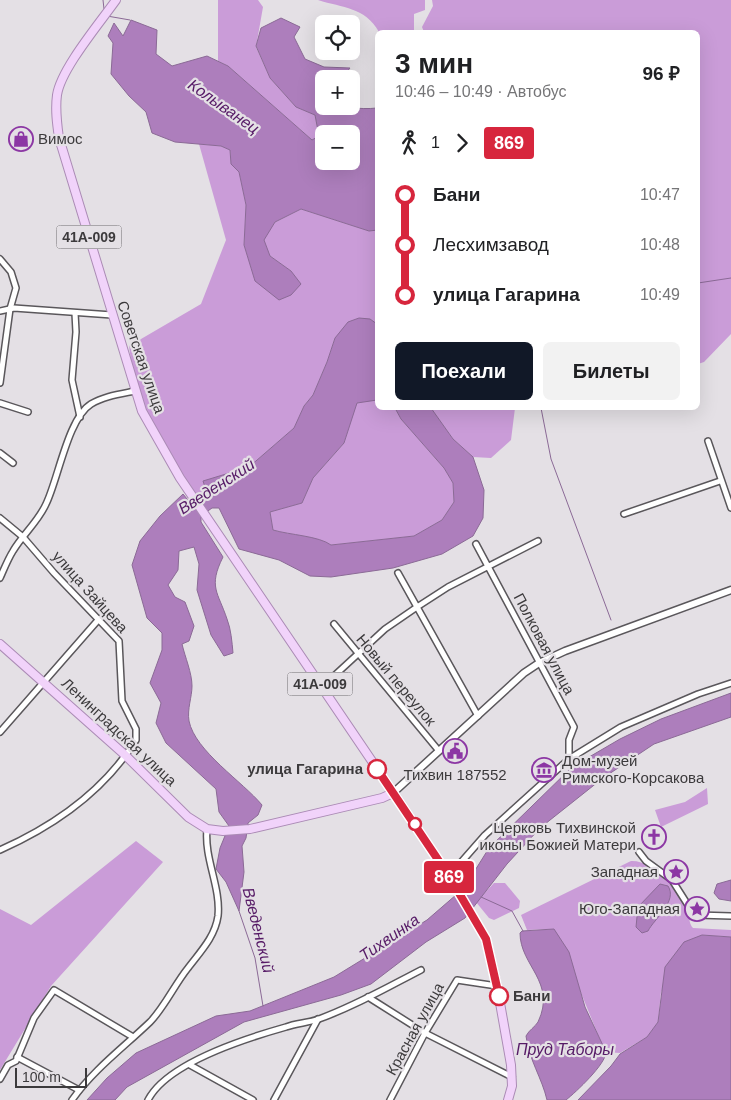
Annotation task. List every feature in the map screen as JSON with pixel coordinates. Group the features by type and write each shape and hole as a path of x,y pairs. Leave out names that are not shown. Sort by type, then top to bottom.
{"main road":[{"name":"Советская улица","path":"116,0 61,79 57,95 56,112 60,138 135,391 142,411 193,497 393,793"},
{"name":"Ленинградская улица","path":"0,644 125,755 188,817 208,829 223,831 250,828 382,798 393,793"},
{"name":"41А-009","path":"393,793 449,876 486,939 497,986"},
{"path":"497,986 512,1077 508,1100"}],"street":[{"path":"0,259 11,272 16,288 10,309 0,383"},
{"path":"0,311 10,309 112,315"},
{"path":"75,314 76,332 72,380 80,418"},
{"path":"0,578 13,550 47,504 63,451 89,404 109,396 135,391"},
{"path":"0,403 28,412"},
{"path":"708,441 720,481 731,508"},
{"path":"0,453 13,463"},
{"path":"624,514 720,481"},
{"name":"улица Зайцева","path":"0,518 23,537 54,573 119,641 122,701 136,729 136,740 125,755 96,787 63,817 0,850"},
{"path":"322,687 358,656 385,629 417,607 448,587 538,541"},
{"name":"Полковая улица","path":"476,544 574,727 569,740 569,759"},
{"path":"398,573 478,716"},
{"path":"393,793 524,674 539,663 565,651 731,590"},
{"path":"0,732 99,619"},
{"name":"Новый переулок","path":"334,624 358,656 439,751"},
{"path":"449,876 485,835 569,759 621,727 698,694 731,683"},
{"path":"72,1100 79,1090 152,1020 178,981 210,939 216,925 218,902 206,846 208,829"},
{"path":"640,852 646,861 672,880 693,913 697,916 731,916"},
{"path":"148,1100 152,1092 165,1080 190,1065 199,1057 272,1030 318,1019 368,997 421,970"},
{"name":"Красная улица","path":"390,1100 424,1033 457,980 497,986"},
{"path":"0,1079 8,1065 16,1061 34,1018 54,990 133,1037"},
{"path":"368,997 424,1033 512,1077"},
{"path":"274,1100 318,1019"},
{"path":"17,1057 79,1090"},
{"path":"190,1065 253,1100"}],"shaded area":[{"path":"218,0 258,0 263,7 256,47 270,78 296,107 315,115 317,125 315,125 315,138 312,140 228,66 218,61"},
{"path":"318,0 425,0 425,10 414,14 414,30 378,30 360,13"},
{"path":"432,0 731,0 731,334 704,362 700,363 700,30 423,30 422,27 433,6"},
{"path":"199,144 221,146 230,150 231,164 239,171 246,205 244,245 255,280 279,299 291,271 270,256 263,240 275,222 301,209 369,231 375,230 375,323 370,319 335,338 313,395 304,406 294,428 249,467 204,481 208,496 201,504 193,497 135,391 129,346 201,304 226,240"},
{"path":"375,400 375,410 396,410 401,419 444,468 453,483 454,502 442,520 414,536 331,545 311,538 273,530 270,512 302,503 313,478 344,443 356,403"},
{"path":"432,410 515,410 511,440 491,458 473,457 453,439"},
{"path":"707,788 708,804 661,827 655,810 685,802"},
{"path":"136,841 163,862 51,986 0,1070 0,909 31,925"},
{"path":"631,861 649,866 666,879 684,906 693,928 731,930 731,937 702,935 661,992 658,1022 647,1037 620,1053 605,1052 577,983 549,929 527,930 521,915"},
{"path":"494,883 505,883 520,901 519,908 494,920 489,918 476,902"}],"water":[{"path":"281,18 300,27 294,37 305,59 324,67 350,68 348,70 315,70 315,115 296,107 270,78 256,46 261,28"},
{"path":"131,20 157,30 156,54 172,66 207,56 228,66 312,140 315,138 315,170 360,170 360,125 317,125 315,115 360,115 360,109 375,108 375,230 369,231 301,209 275,222 264,240 270,256 291,271 301,284 291,295 279,300 255,281 244,245 246,205 239,172 231,164 230,150 221,146 175,142 152,133 146,112 129,96 111,74 113,43 108,36 114,23 123,36"},
{"path":"359,318 370,319 375,323 375,400 357,403 344,443 313,478 302,503 270,512 273,530 312,538 331,545 414,536 442,520 454,502 453,483 444,468 401,419 396,410 432,410 453,439 473,457 484,490 483,518 473,536 442,554 393,568 331,577 310,576 279,560 239,549 219,508 212,508 201,516 201,522 223,557 218,567 215,583 229,627 233,653 224,656 211,635 197,590 199,564 194,547 179,551 178,570 168,585 175,597 185,602 194,626 189,641 182,644 192,681 189,721 200,744 262,805 258,815 248,823 246,838 242,846 244,872 239,911 226,882 216,869 220,848 229,826 219,812 216,789 166,743 156,723 161,703 150,683 162,650 162,633 147,618 132,565 140,541 160,516 183,494 192,505 201,504 208,496 203,481 249,467 294,428 304,406 313,395 335,338 348,322"},
{"name":"Тихвинка","path":"731,693 731,717 654,744 603,778 540,828 507,864 465,918 426,942 371,984 341,995 244,1022 127,1087 115,1100 87,1100 107,1078 136,1053 216,1016 250,1011 334,977 427,920 464,888 489,848 572,767 620,739 661,719"},
{"path":"731,880 731,901 719,899 714,893 717,884"},
{"path":"660,884 668,886 670,898 668,904 648,931 642,933 636,927 638,907"},
{"name":"Пруд Таборы","path":"554,929 569,952 585,1007 606,1052 605,1057 596,1070 566,1100 547,1100 526,1036 538,1022 543,1008 543,996 541,985 525,955 520,933 522,931"},
{"name":"Пруд Таборы","path":"702,935 731,937 731,1100 578,1100 620,1054 647,1037 658,1022 665,967 684,942"}],"waterway":[{"name":"Колыванец","path":"103,0 104,9"},
{"name":"Колыванец","path":"107,16 130,20"},
{"path":"700,283 731,278"},
{"path":"541,410 551,459 611,620"},
{"path":"481,897 512,911 523,931"},
{"name":"Введенский","path":"239,911 255,958 263,1006"}],"bus line":[{"name":"869","path":"377,769 449,876 486,939 499,996"}],"place":[{"name":"Вимос","path":"21,139"},
{"name":"Тихвин 187552","path":"455,751"},
{"name":"улица Гагарина","path":"377,769"},
{"name":"Дом-музей Римского-Корсакова","path":"544,770"},
{"name":"Церковь Тихвинской иконы Божией Матери","path":"654,837"},
{"name":"Западная","path":"676,872"},
{"name":"Юго-Западная","path":"697,909"},
{"name":"Бани","path":"499,996"}]}
